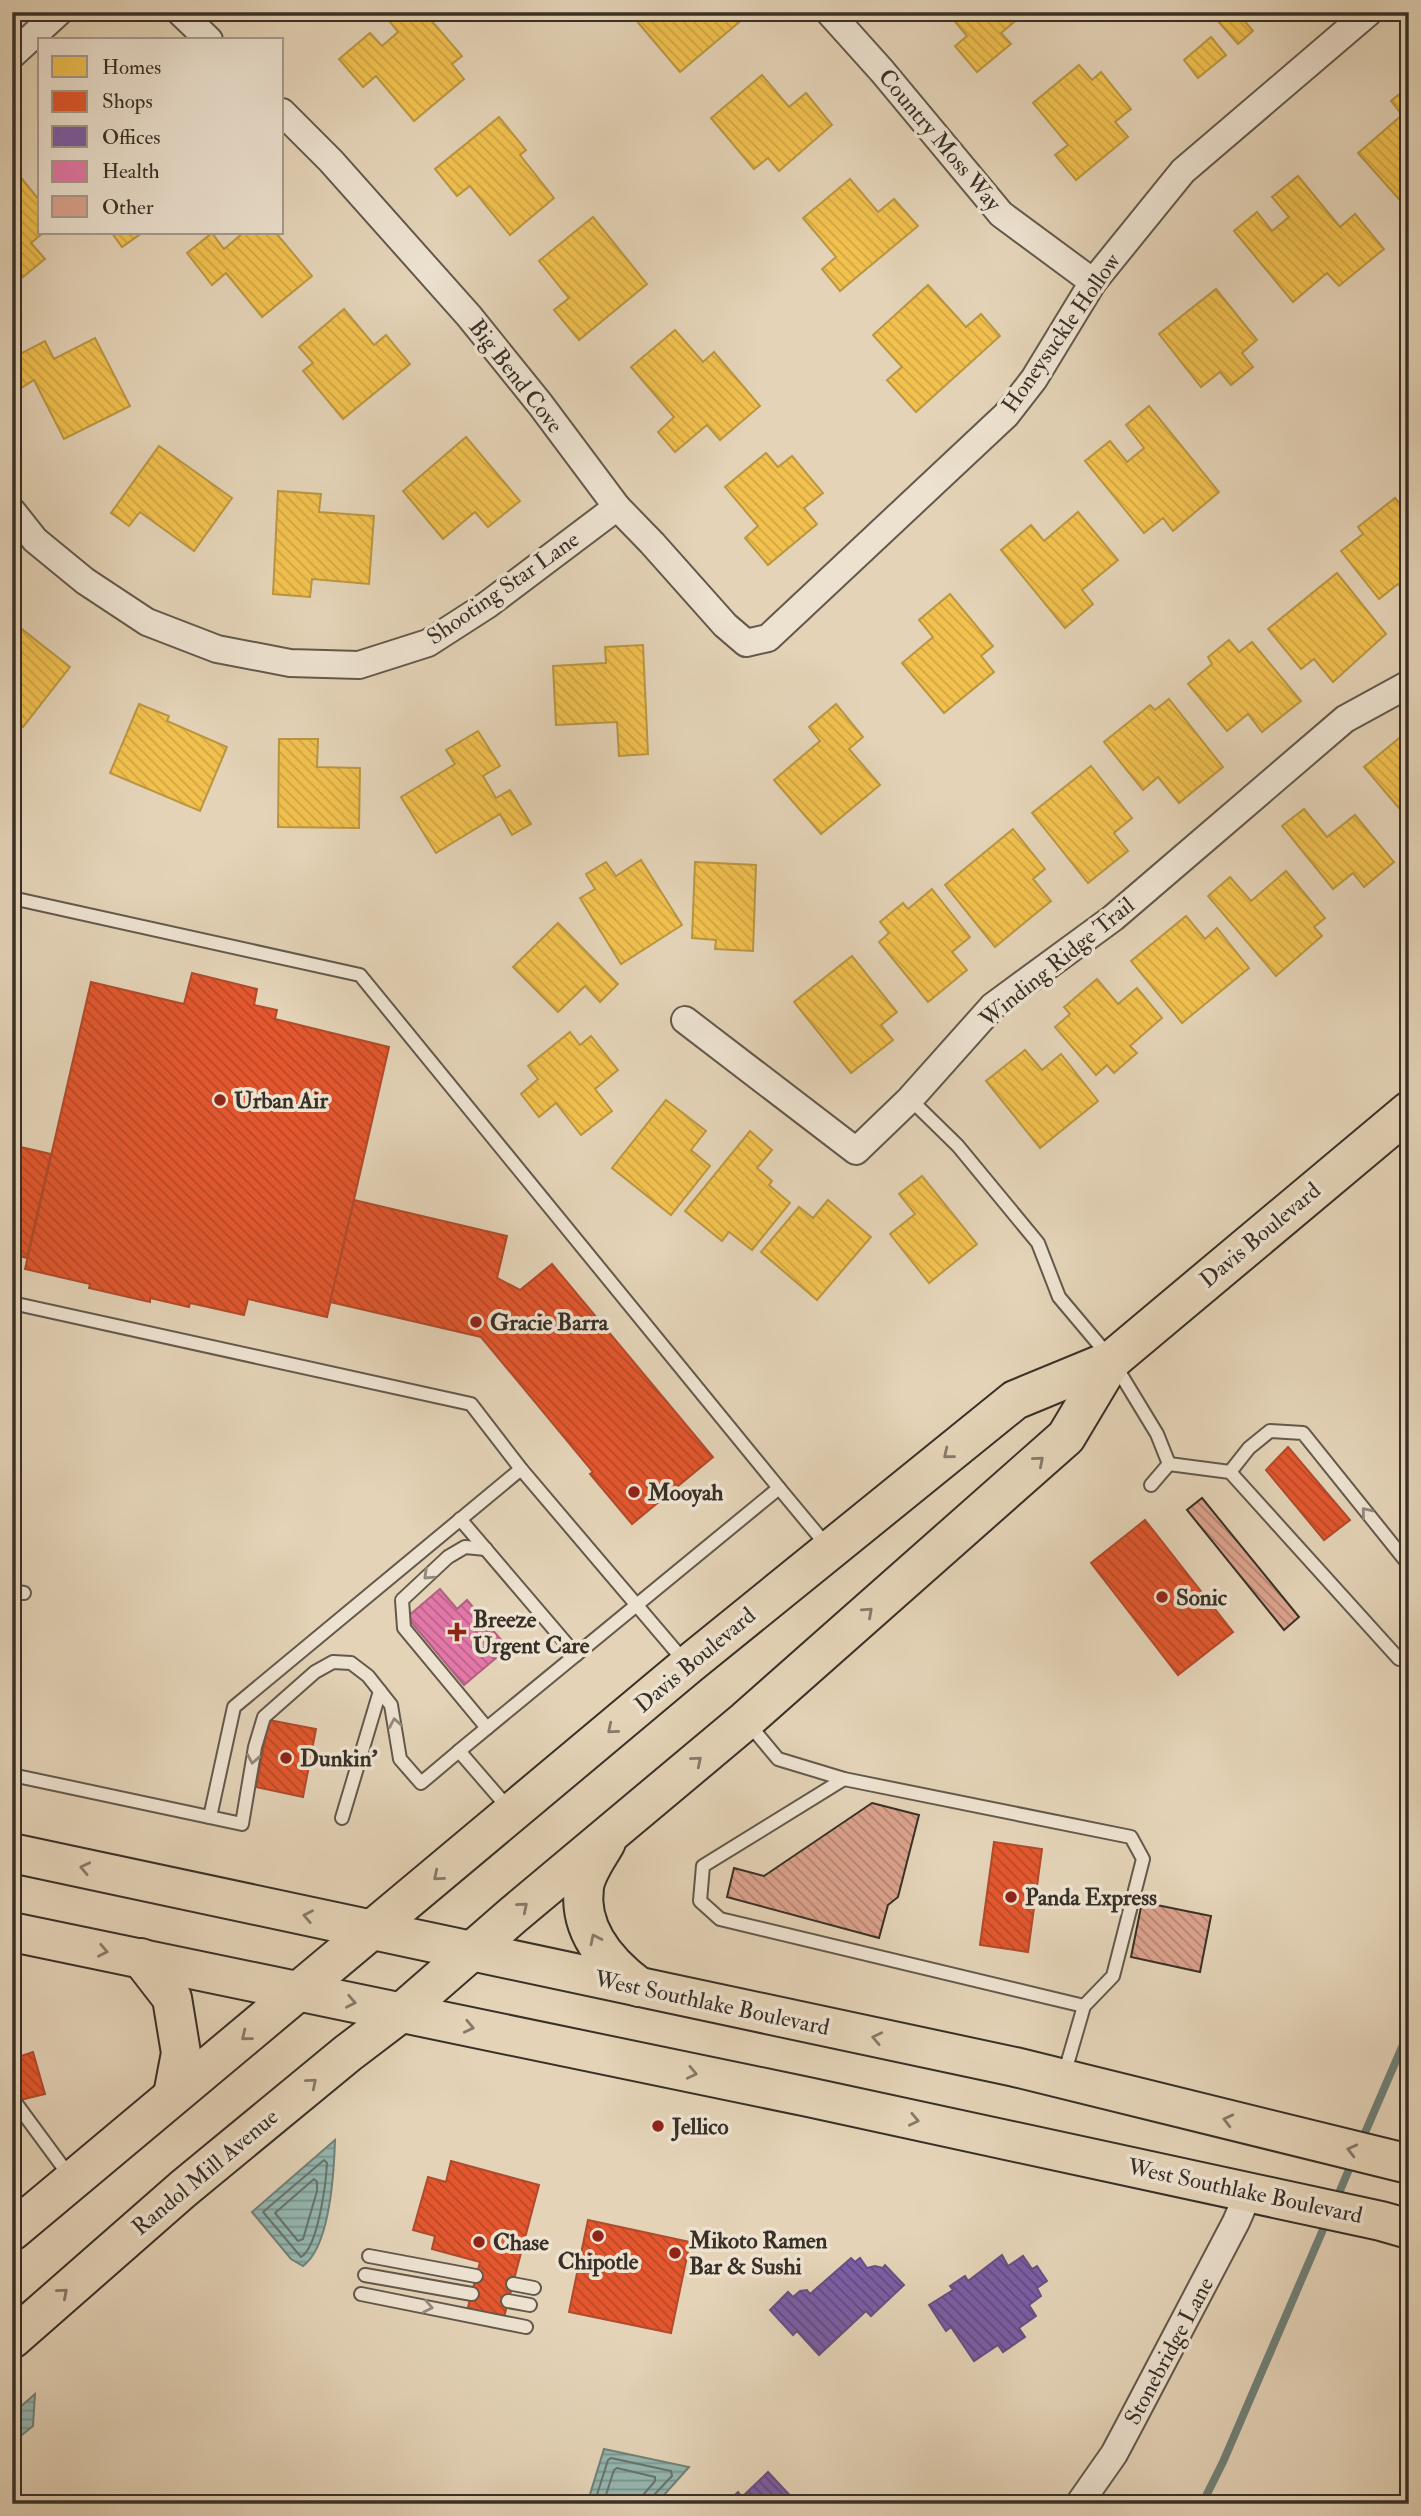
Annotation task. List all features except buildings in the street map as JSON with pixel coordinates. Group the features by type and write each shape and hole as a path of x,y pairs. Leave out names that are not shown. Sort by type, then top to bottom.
{"main road":[{"name":"Davis Boulevard","path":"299,1993 688,1665 1015,1400 1112,1360 1409,1111"},
{"name":"Davis Boulevard","path":"402,2012 746,1720 1066,1437 1112,1360"},
{"path":"610,1833 584,1884 584,1915 596,1945 615,1969 641,1988"},
{"name":"West Southlake Boulevard","path":"12,1853 1063,2079 1409,2164"},
{"name":"West Southlake Boulevard","path":"12,1933 402,2012 1395,2225"},
{"path":"141,1958 172,1998 181,2053 173,2095"},
{"path":"12,2231 299,1993"},
{"name":"Randol Mill Avenue","path":"12,2339 183,2189 402,2012"}],"street":[{"path":"12,55 60,12"},
{"path":"180,12 207,38"},
{"name":"Country Moss Way","path":"829,12 883,71 1001,214 1093,282"},
{"name":"Honeysuckle Hollow","path":"746,643 768,638 1006,415 1034,379 1093,282 1183,171 1368,12"},
{"name":"Big Bend Cove","path":"284,114 331,161 469,316 540,404 617,507 725,625 746,643"},
{"name":"Shooting Star Lane","path":"12,511 35,540 85,581 147,622 217,649 290,663 359,665 428,643 487,605 617,507"},
{"name":"Winding Ridge Trail","path":"685,1020 856,1151 910,1098 993,1006 1113,918 1345,719 1409,684"},
{"name":"Stonebridge Lane","path":"1079,2504 1114,2454 1236,2222 1263,2195"}],"lane":[{"path":"12,898 360,975 830,1549"},
{"path":"910,1098 958,1146 1038,1242 1059,1297 1112,1360 1157,1434 1168,1464"},
{"path":"12,1303 471,1404 521,1469 688,1665"},
{"path":"1230,1472 1249,1448 1270,1431 1303,1433 1409,1565"},
{"path":"1168,1464 1230,1472 1404,1655"},
{"path":"1150,1485 1168,1464"},
{"path":"210,1817 234,1707 521,1469"},
{"path":"12,1775 242,1824 264,1717 315,1672 333,1662 351,1663 368,1676 391,1705 400,1759 421,1783 779,1488"},
{"path":"460,1519 576,1655"},
{"path":"486,1549 465,1547 448,1557 402,1600 404,1628 487,1728"},
{"path":"342,1818 380,1691"},
{"path":"746,1720 778,1759 844,1779 1131,1837 1143,1859 1113,1976 1084,2006 1063,2079"},
{"path":"459,1751 513,1813"},
{"path":"844,1779 703,1866 699,1901 720,1919 1084,2006"},
{"path":"15,2102 73,2181"},
{"path":"369,2256 476,2276"},
{"path":"365,2274 472,2294"},
{"path":"513,2284 534,2288"},
{"path":"361,2294 526,2326"},
{"path":"508,2301 530,2305"}],"water":[{"path":"335,2140 332,2189 325,2226 312,2256 303,2266 291,2259 252,2212"},
{"path":"35,2394 33,2426 12,2443 12,2414"},
{"path":"604,2449 689,2467 656,2504 587,2504"}],"waterway":[{"path":"1361,2142 1402,2047 1409,2043"},
{"path":"1336,2200 1353,2160"},
{"path":"1202,2504 1223,2462 1328,2218"}],"place":[{"name":"Urban Air","path":"220,1100"},
{"name":"Gracie Barra","path":"476,1322"},
{"name":"Mooyah","path":"634,1492"},
{"name":"Sonic","path":"1162,1597"},
{"name":"Breeze Urgent Care","path":"457,1632"},
{"name":"Dunkin'","path":"286,1758"},
{"name":"Panda Express","path":"1011,1897"},
{"name":"Jellico","path":"658,2126"},
{"name":"Chipotle","path":"598,2236"},
{"name":"Chase","path":"479,2242"},
{"name":"Mikoto Ramen Bar & Sushi","path":"675,2253"}]}
